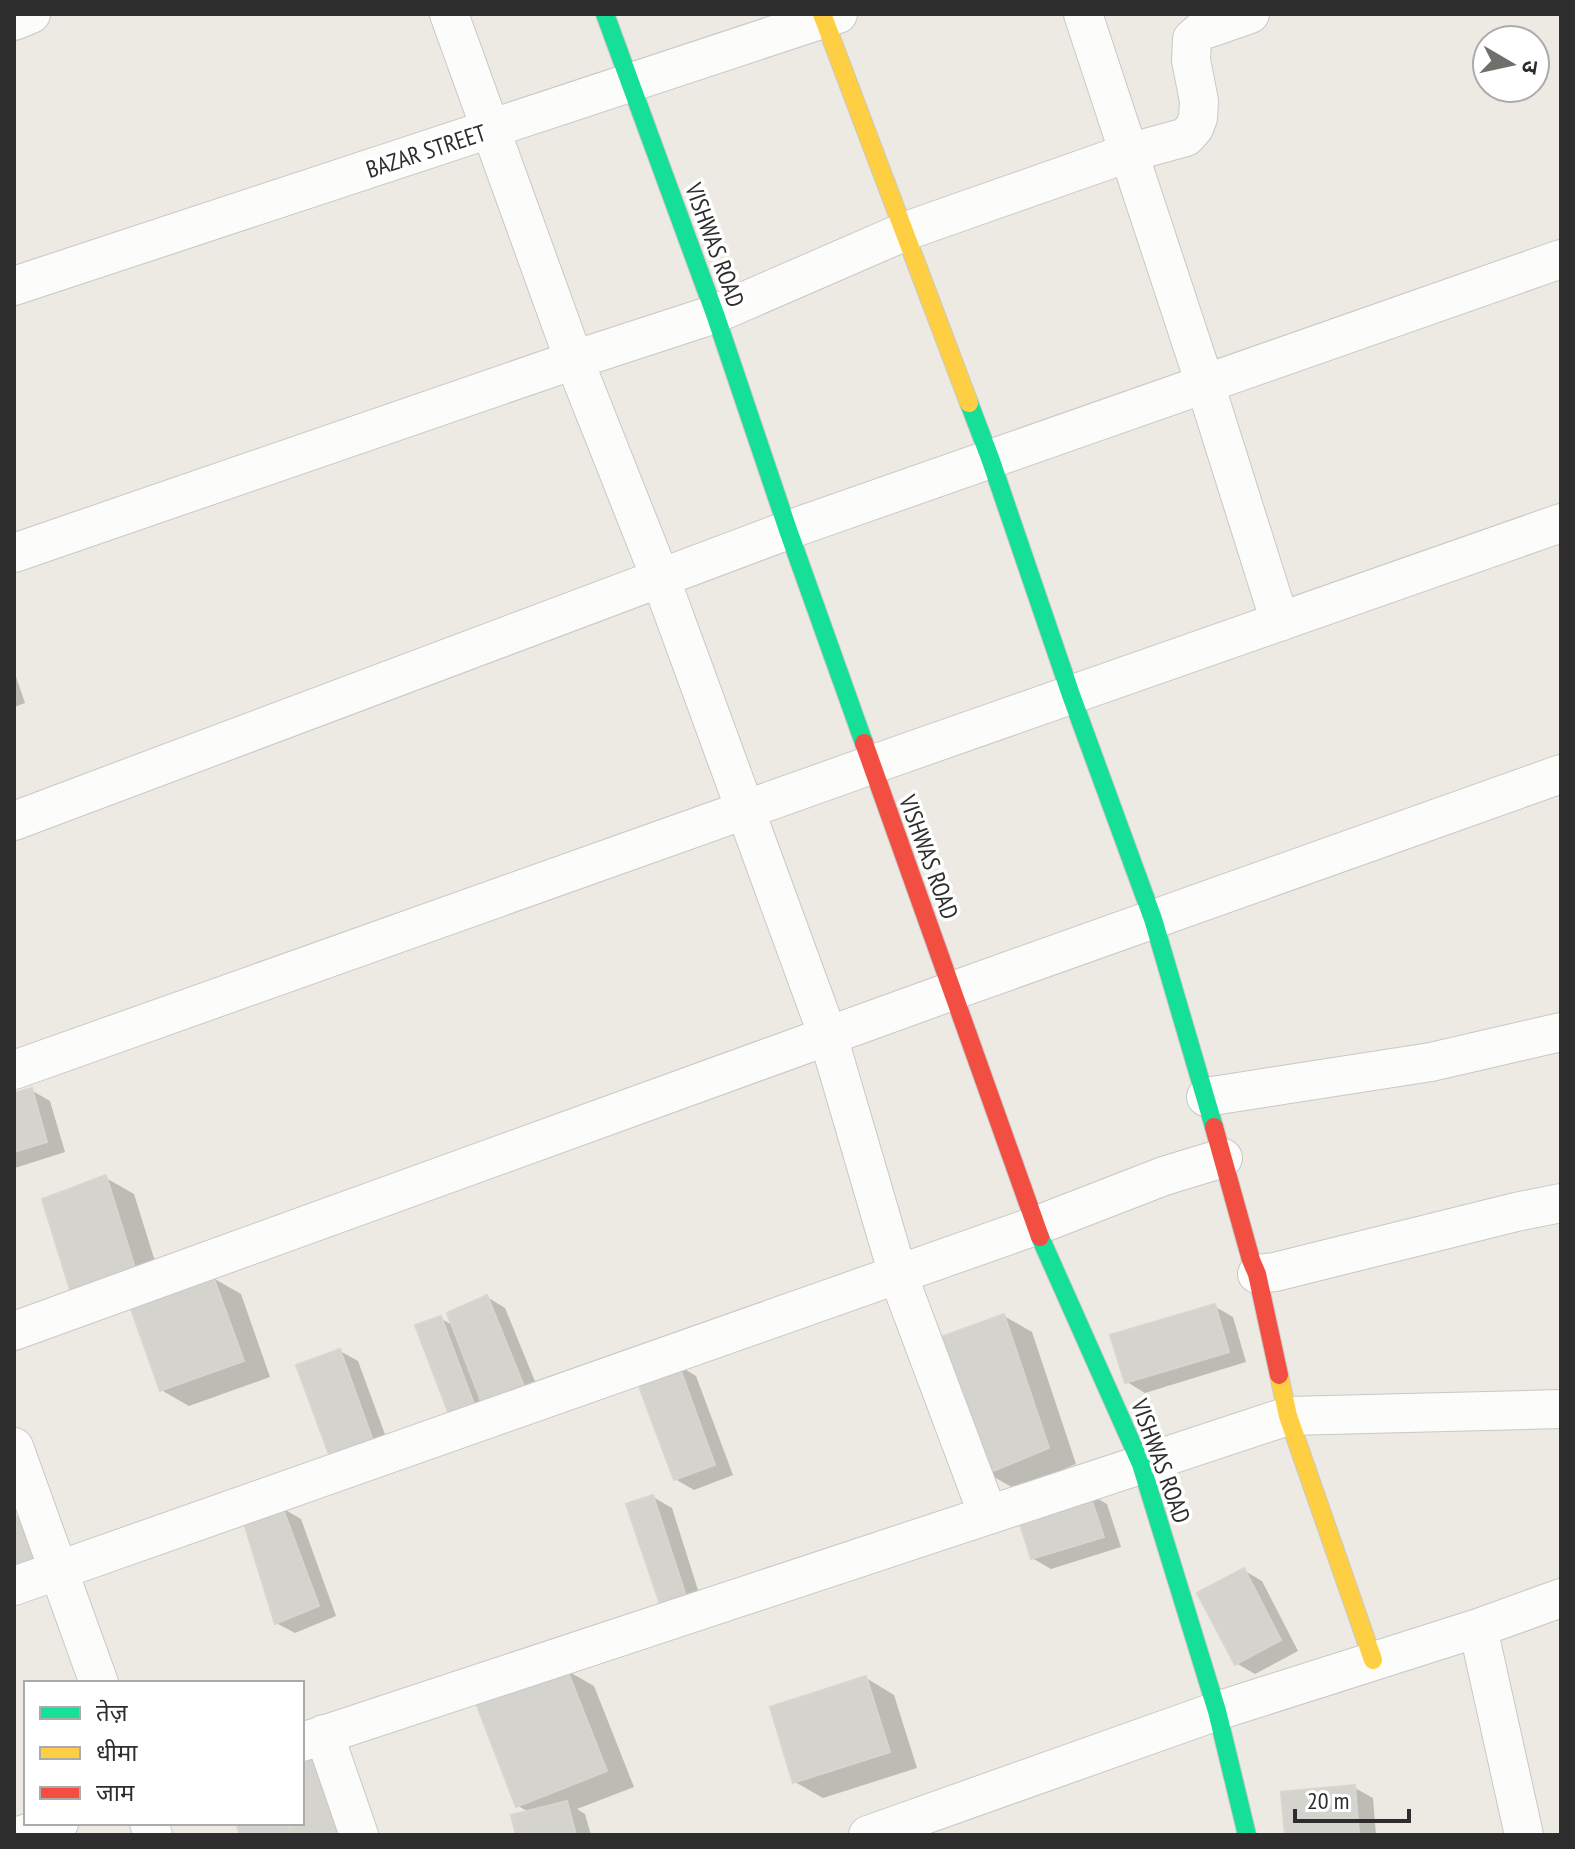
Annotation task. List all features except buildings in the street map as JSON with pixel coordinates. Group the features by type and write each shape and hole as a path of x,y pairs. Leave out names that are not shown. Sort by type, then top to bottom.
{"street":[{"path":"14,21 31,14"},
{"path":"449,14 574,360 660,577 828,1036 898,1275 988,1515"},
{"name":"VISHWAS ROAD","path":"605,14 715,314 788,530 1035,1226 1141,1464 1217,1711 1247,1835"},
{"path":"1083,14 1280,622"},
{"path":"14,553 715,314 906,231 1128,153 1186,137 1198,118 1199,101 1188,27 1201,31 1250,14"},
{"path":"828,15 990,458 1071,695 1153,919 1257,1274 1288,1416 1373,1660"},
{"name":"BAZAR STREET","path":"14,286 828,15"},
{"path":"14,821 788,530 1561,259"},
{"path":"14,1070 1561,523"},
{"path":"14,1331 1561,774"},
{"path":"1206,1097 1431,1062 1561,1032"},
{"path":"14,1586 898,1275 1164,1176 1223,1158"},
{"path":"1257,1274 1561,1203"},
{"path":"359,1835 313,1738 1288,1416 1561,1409"},
{"path":"14,1447 98,1681"},
{"path":"868,1835 1217,1711 1478,1628 1561,1598"},
{"path":"1478,1628 1524,1835"},
{"path":"21,1835 53,1825"}],"traffic: fast":[{"path":"605,14 715,314 864,743"},
{"path":"969,403 1153,919 1214,1127"},
{"path":"1040,1237 1141,1464 1217,1711 1247,1835"}],"traffic: slow":[{"path":"822,14 969,403"},
{"path":"1279,1375 1288,1416 1373,1660"}],"traffic: jam":[{"path":"864,743 1040,1237"},
{"path":"1214,1127 1257,1274 1279,1375"}]}
